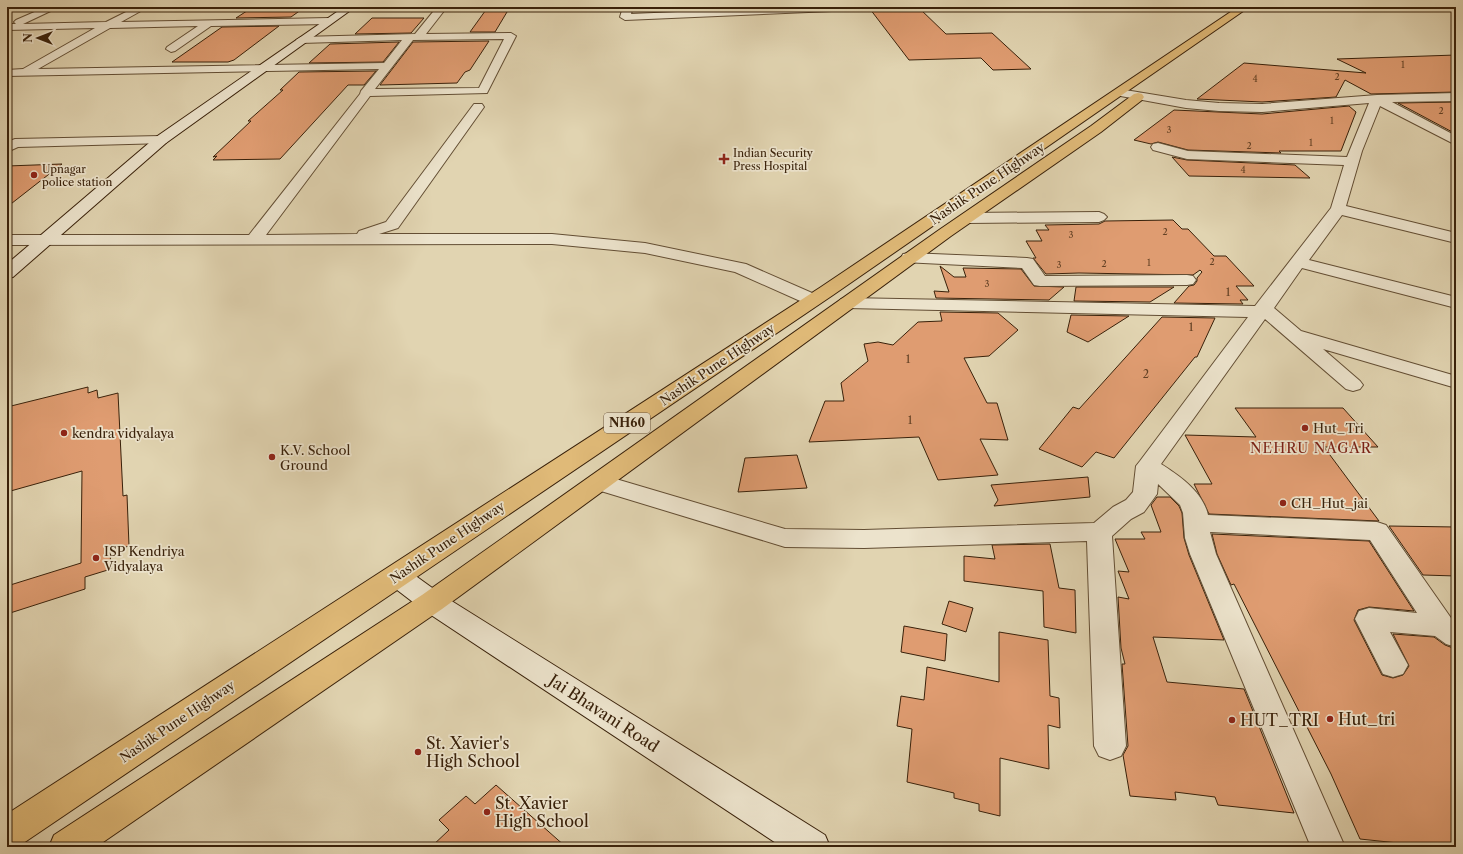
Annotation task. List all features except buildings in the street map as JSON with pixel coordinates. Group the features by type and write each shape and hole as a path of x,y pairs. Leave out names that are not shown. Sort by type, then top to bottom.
{"highway":[{"name":"Nashik Pune Highway","path":"7,834 1128,90 1244,7"},
{"name":"Nashik Pune Highway","path":"66,847 432,602 909,258 1096,129 1128,90 1262,7"}],"street":[{"path":"7,27 54,7"},
{"path":"26,72 108,25 143,7"},
{"path":"7,273 161,140 261,68 350,7"},
{"path":"254,239 387,66 442,7"},
{"path":"628,7 625,17 855,7"},
{"path":"7,27 328,21"},
{"path":"171,49 209,23"},
{"path":"301,40 512,36 483,91 365,94"},
{"path":"7,72 387,66"},
{"path":"1128,90 1219,108 1262,108 1377,99 1456,97"},
{"path":"350,239 392,225 484,106 430,92"},
{"path":"1377,99 1456,141"},
{"path":"599,482 785,538 864,539 1099,532 1112,523 1122,513 1135,506 1146,494 1148,466 1338,209 1352,161 1377,99"},
{"path":"7,148 15,143 161,140"},
{"path":"1158,147 1188,155 1352,161"},
{"path":"1338,209 1456,238"},
{"path":"966,218 1099,217"},
{"path":"7,240 552,239 645,248 740,268 813,300"},
{"path":"909,258 1027,262 1040,281 1187,280"},
{"path":"1298,262 1456,303"},
{"path":"847,303 1262,310 1353,385"},
{"path":"1294,335 1456,382"},
{"path":"1148,466 1175,485 1194,510 1198,538 1203,554 1328,847"},
{"path":"1196,523 1377,531 1448,631"},
{"path":"1099,532 1110,746"},
{"name":"Jai Bhavani Road","path":"396,576 432,602 813,847"},
{"path":"1393,665 1369,619 1448,631"}],"place":[{"name":"Indian Security Press Hospital","path":"724,159"},
{"name":"Upnagar police station","path":"34,175"},
{"name":"Hut_Tri","path":"1305,428"},
{"name":"kendra vidyalaya","path":"64,433"},
{"name":"K.V. School Ground","path":"272,457"},
{"name":"CH_Hut_jai","path":"1283,503"},
{"name":"ISP Kendriya Vidyalaya","path":"96,558"},
{"name":"Hut_tri","path":"1330,719"},
{"name":"HUT_TRI","path":"1232,720"},
{"name":"St. Xavier's High School","path":"418,752"},
{"name":"St. Xavier High School","path":"487,812"}],"district":[{"name":"NEHRU NAGAR","path":"1311,448"}]}
